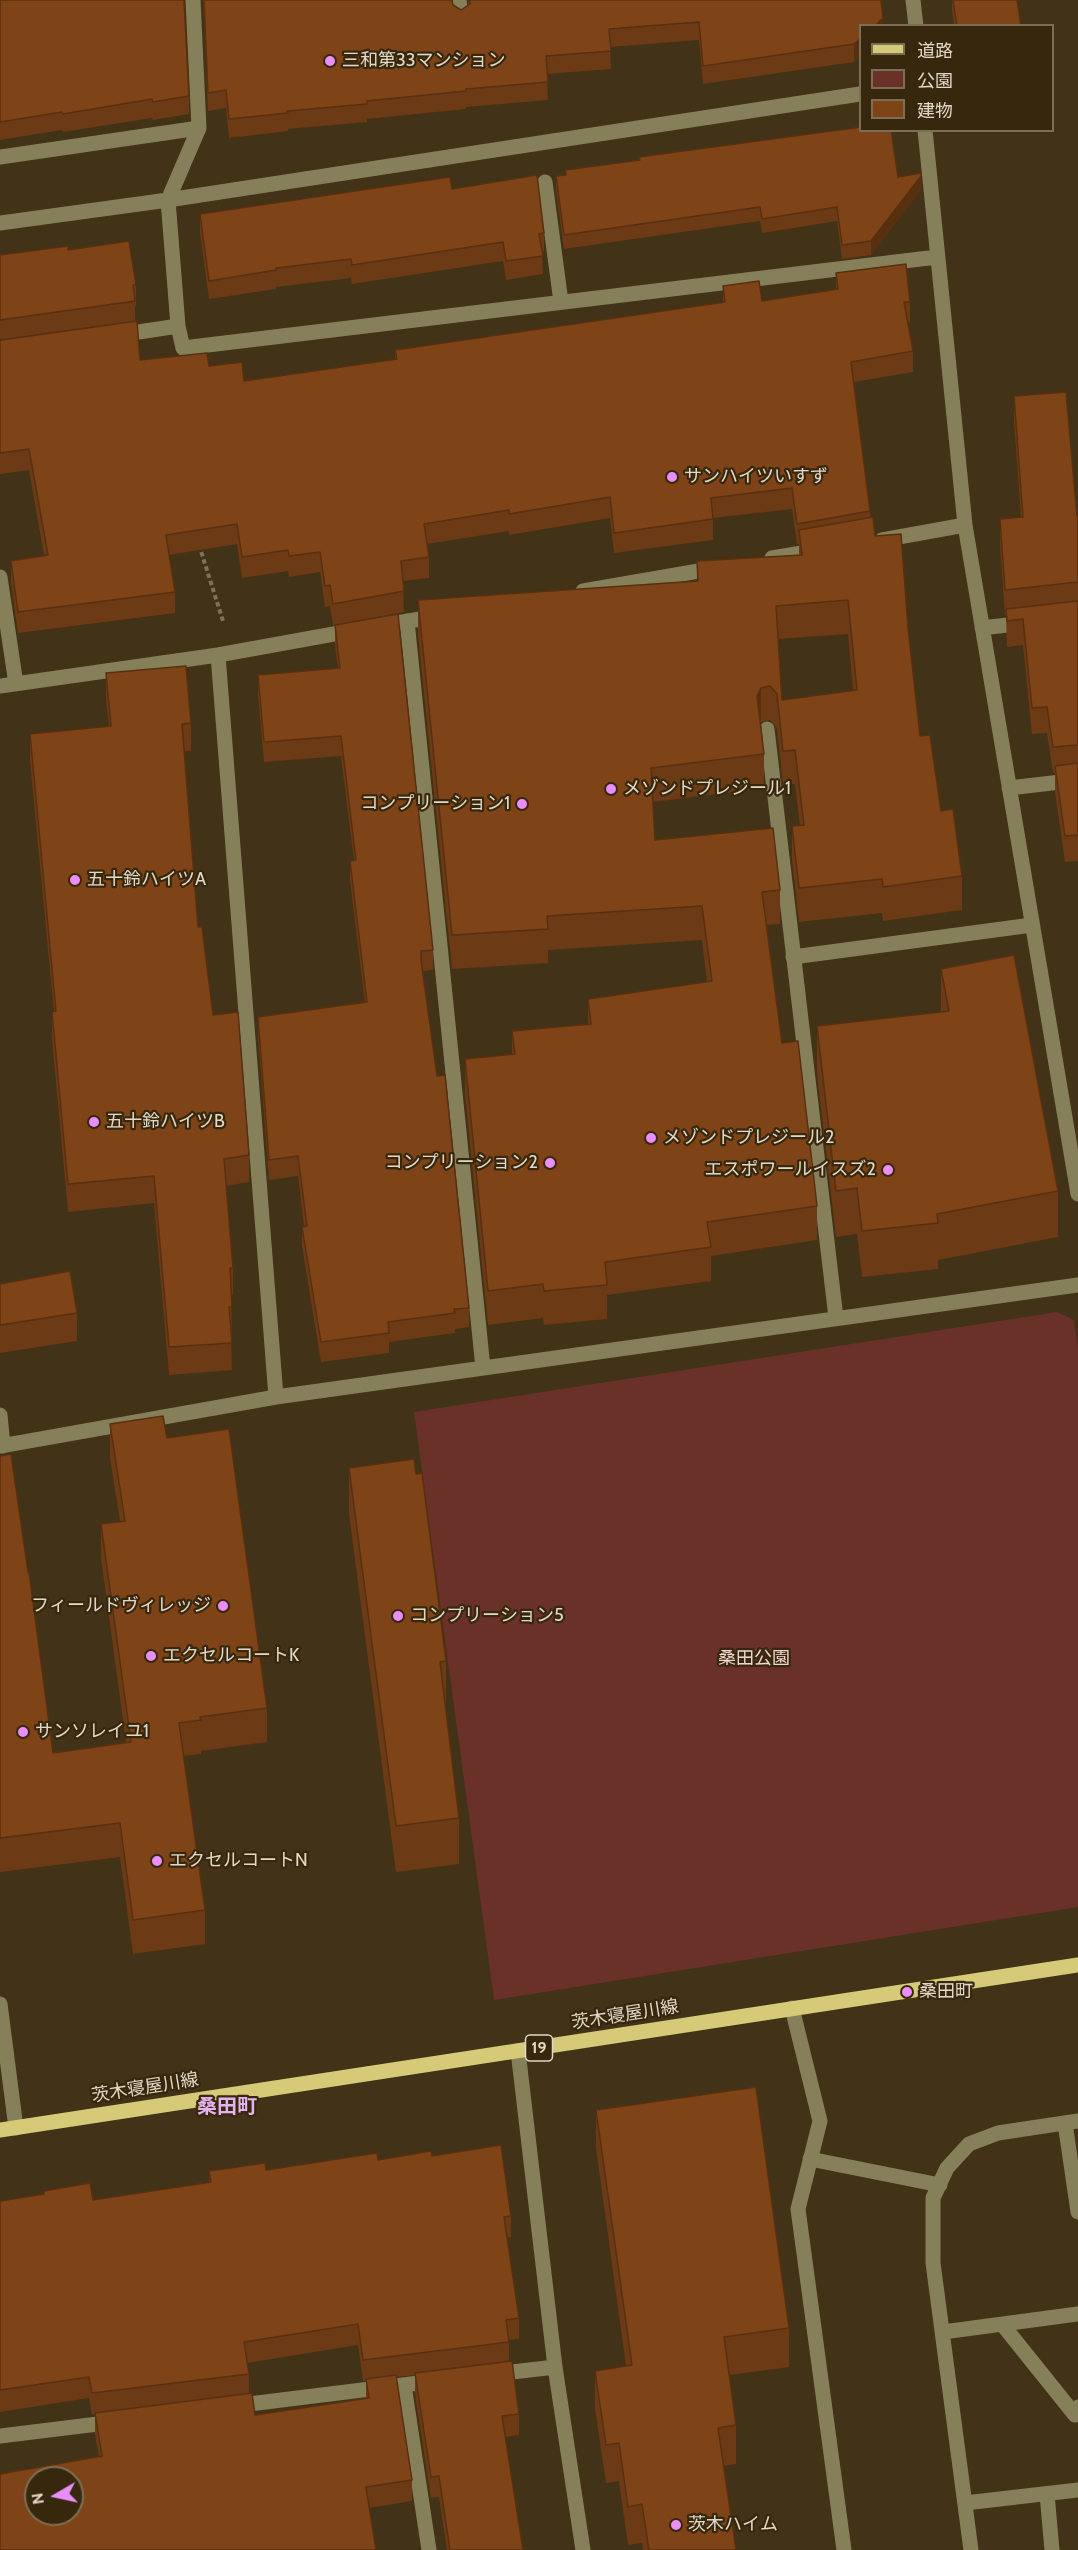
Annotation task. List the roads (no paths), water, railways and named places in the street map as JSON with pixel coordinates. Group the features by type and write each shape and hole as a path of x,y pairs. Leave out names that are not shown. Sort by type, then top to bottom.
{"main road":[{"name":"茨木寝屋川線","path":"0,2130 1078,1965"}],"street":[{"path":"193,0 199,128 168,200 178,327 183,348 937,257"},
{"path":"459,0 461,18"},
{"path":"913,0 915,24"},
{"path":"0,223 168,200 859,94"},
{"path":"0,156 199,128"},
{"path":"926,132 965,525 1078,1194"},
{"path":"544,182 561,302"},
{"path":"100,337 178,327"},
{"path":"872,541 965,525"},
{"path":"756,561 837,547"},
{"path":"570,593 732,565"},
{"path":"0,578 16,684"},
{"path":"0,686 225,653 454,613"},
{"path":"407,621 483,1368"},
{"path":"982,628 1035,622"},
{"path":"225,653 276,1397"},
{"path":"767,729 836,1318"},
{"path":"1009,788 1078,780"},
{"path":"793,957 1032,925"},
{"path":"0,1415 2,1446 276,1397 1078,1285"},
{"path":"0,2004 16,2128"},
{"path":"792,2008 820,2121 798,2209 844,2550"},
{"path":"518,2051 555,2367 583,2550"},
{"path":"971,2550 933,2252 933,2198 947,2168 969,2144 998,2133 1072,2122 1078,2212"},
{"path":"810,2159 940,2185"},
{"path":"943,2332 1078,2314"},
{"path":"1002,2324 1075,2415 1078,2407"},
{"path":"485,2375 555,2367"},
{"path":"214,2409 450,2379"},
{"path":"404,2385 429,2550"},
{"path":"0,2436 131,2420"},
{"path":"965,2503 1078,2490"},
{"path":"1047,2494 1052,2550"}],"place":[{"name":"三和第33マンション","path":"330,61"},
{"name":"サンハイツいすず","path":"672,477"},
{"name":"メゾンドプレジール1","path":"611,789"},
{"name":"コンプリーション1","path":"522,804"},
{"name":"五十鈴ハイツA","path":"75,880"},
{"name":"五十鈴ハイツB","path":"94,1122"},
{"name":"メゾンドプレジール2","path":"651,1138"},
{"name":"コンプリーション2","path":"550,1163"},
{"name":"エスポワールイスズ2","path":"888,1170"},
{"name":"フィールドヴィレッジ","path":"223,1606"},
{"name":"コンプリーション5","path":"398,1616"},
{"name":"エクセルコートK","path":"151,1656"},
{"name":"サンソレイユ1","path":"23,1732"},
{"name":"エクセルコートN","path":"157,1861"},
{"name":"桑田町","path":"907,1992"},
{"name":"茨木ハイム","path":"676,2525"}],"district":[{"name":"桑田町","path":"227,2107"}],"park label":[{"name":"桑田公園","path":"754,1659"}]}
